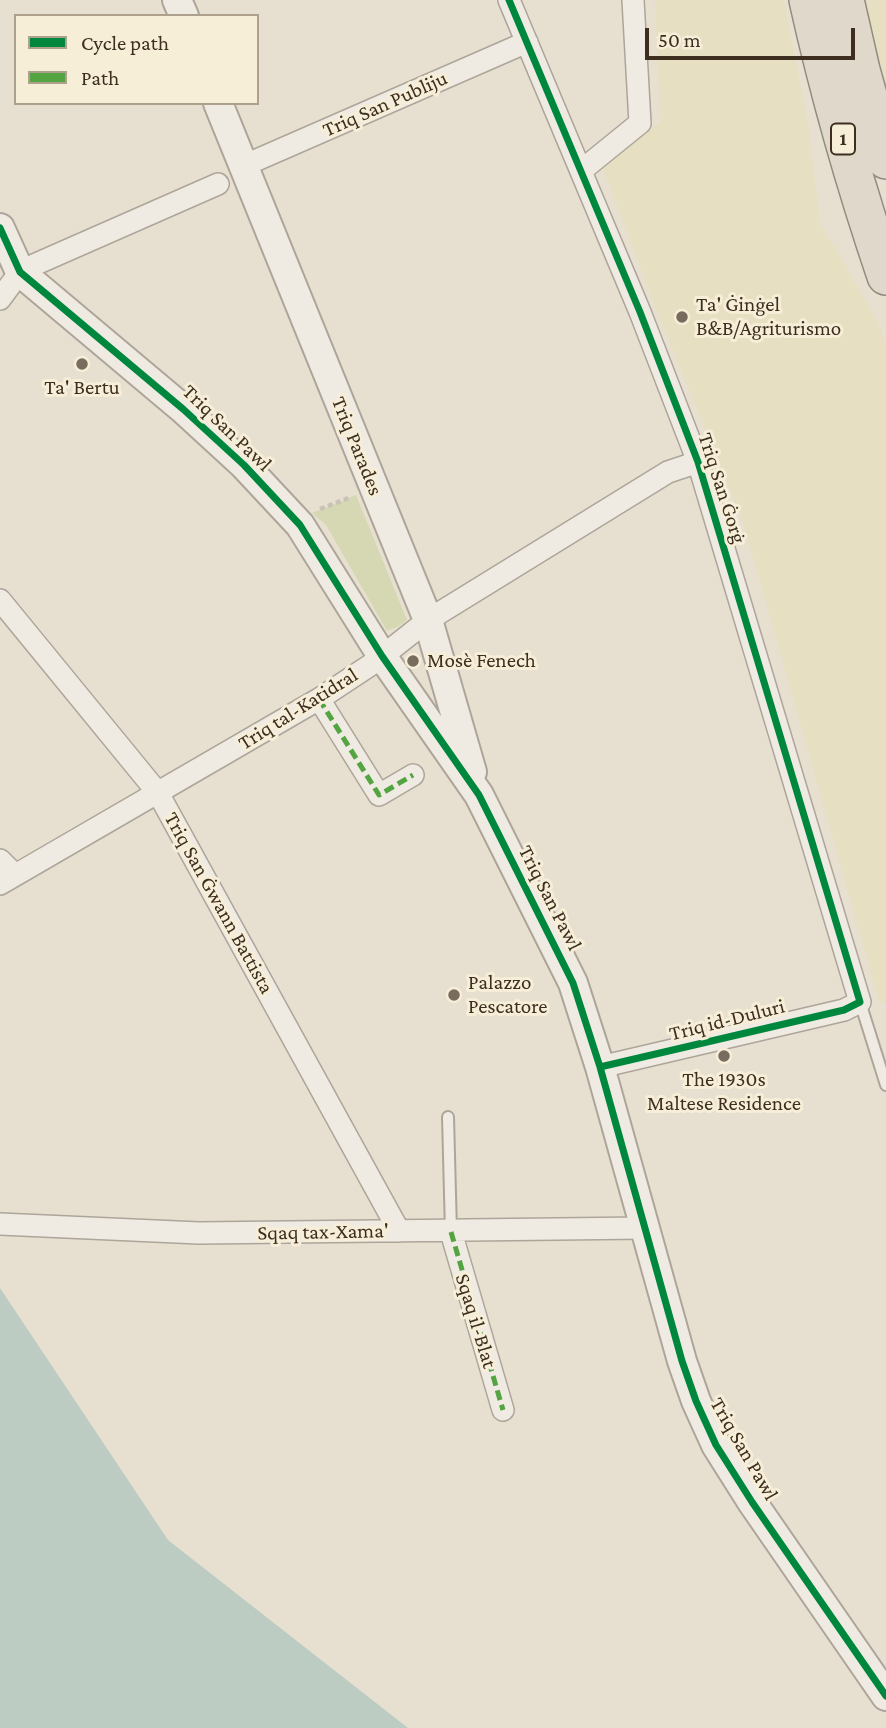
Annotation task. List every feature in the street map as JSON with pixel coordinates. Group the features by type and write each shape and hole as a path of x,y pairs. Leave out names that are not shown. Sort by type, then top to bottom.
{"highway":[{"name":"1","path":"808,0 829,92 859,196 886,276"},
{"name":"1","path":"845,0 886,160"}],"street":[{"name":"Triq San Ġorġ","path":"509,0 582,170 698,462 860,1002"},
{"path":"582,170 640,123 633,0"},
{"name":"Triq San Publiju","path":"243,166 527,42"},
{"name":"Triq Parades","path":"219,105 428,620 479,795"},
{"path":"0,299 20,272 218,184"},
{"name":"Triq San Pawl","path":"0,228 20,272 183,408 244,465 300,526 382,656 479,795 573,983 600,1066 682,1361 696,1401 716,1445 752,1502 886,1696"},
{"name":"Triq tal-Katidral","path":"5,873 158,793 318,699 382,656 428,620 668,472 698,462"},
{"name":"Triq San Ġwann Battista","path":"0,600 158,793 400,1231"},
{"path":"318,699 379,795 414,775"},
{"name":"Triq id-Duluri","path":"600,1066 844,1010 860,1002"},
{"name":"Sqaq tax-Xama'","path":"0,1224 199,1233 646,1228"},
{"name":"Sqaq il-Blat","path":"451,1232 503,1410"}],"lane":[{"path":"860,1002 886,1085"},
{"path":"448,1117 451,1232"}],"path":[{"path":"289,514 312,513 356,495 371,479"}],"shaded area":[{"path":"655,0 784,0 808,123 820,222 886,341 886,1004 879,1002 742,519 655,307 603,169 660,122"},
{"path":"859,0 886,0 886,87"},
{"path":"0,1288 168,1540 408,1728 0,1728"}],"green space":[{"path":"356,495 407,620 387,631 326,525 312,513"}],"marked path":[{"path":"319,699 379,795 413,775"},
{"path":"451,1232 503,1410"}],"cycle path":[{"path":"509,0 640,312 698,462 860,1002 844,1010 600,1067"},
{"path":"0,228 20,272 183,409 244,465 300,525 382,656 479,795 573,983 600,1067 682,1361 696,1401 716,1445 752,1502 886,1696"}],"place":[{"name":"Ta' Ġinġel B&B/Agriturismo","path":"682,317"},
{"name":"Ta' Bertu","path":"82,364"},
{"name":"Mosè Fenech","path":"413,661"},
{"name":"Palazzo Pescatore","path":"454,995"},
{"name":"The 1930s Maltese Residence","path":"724,1056"}]}
